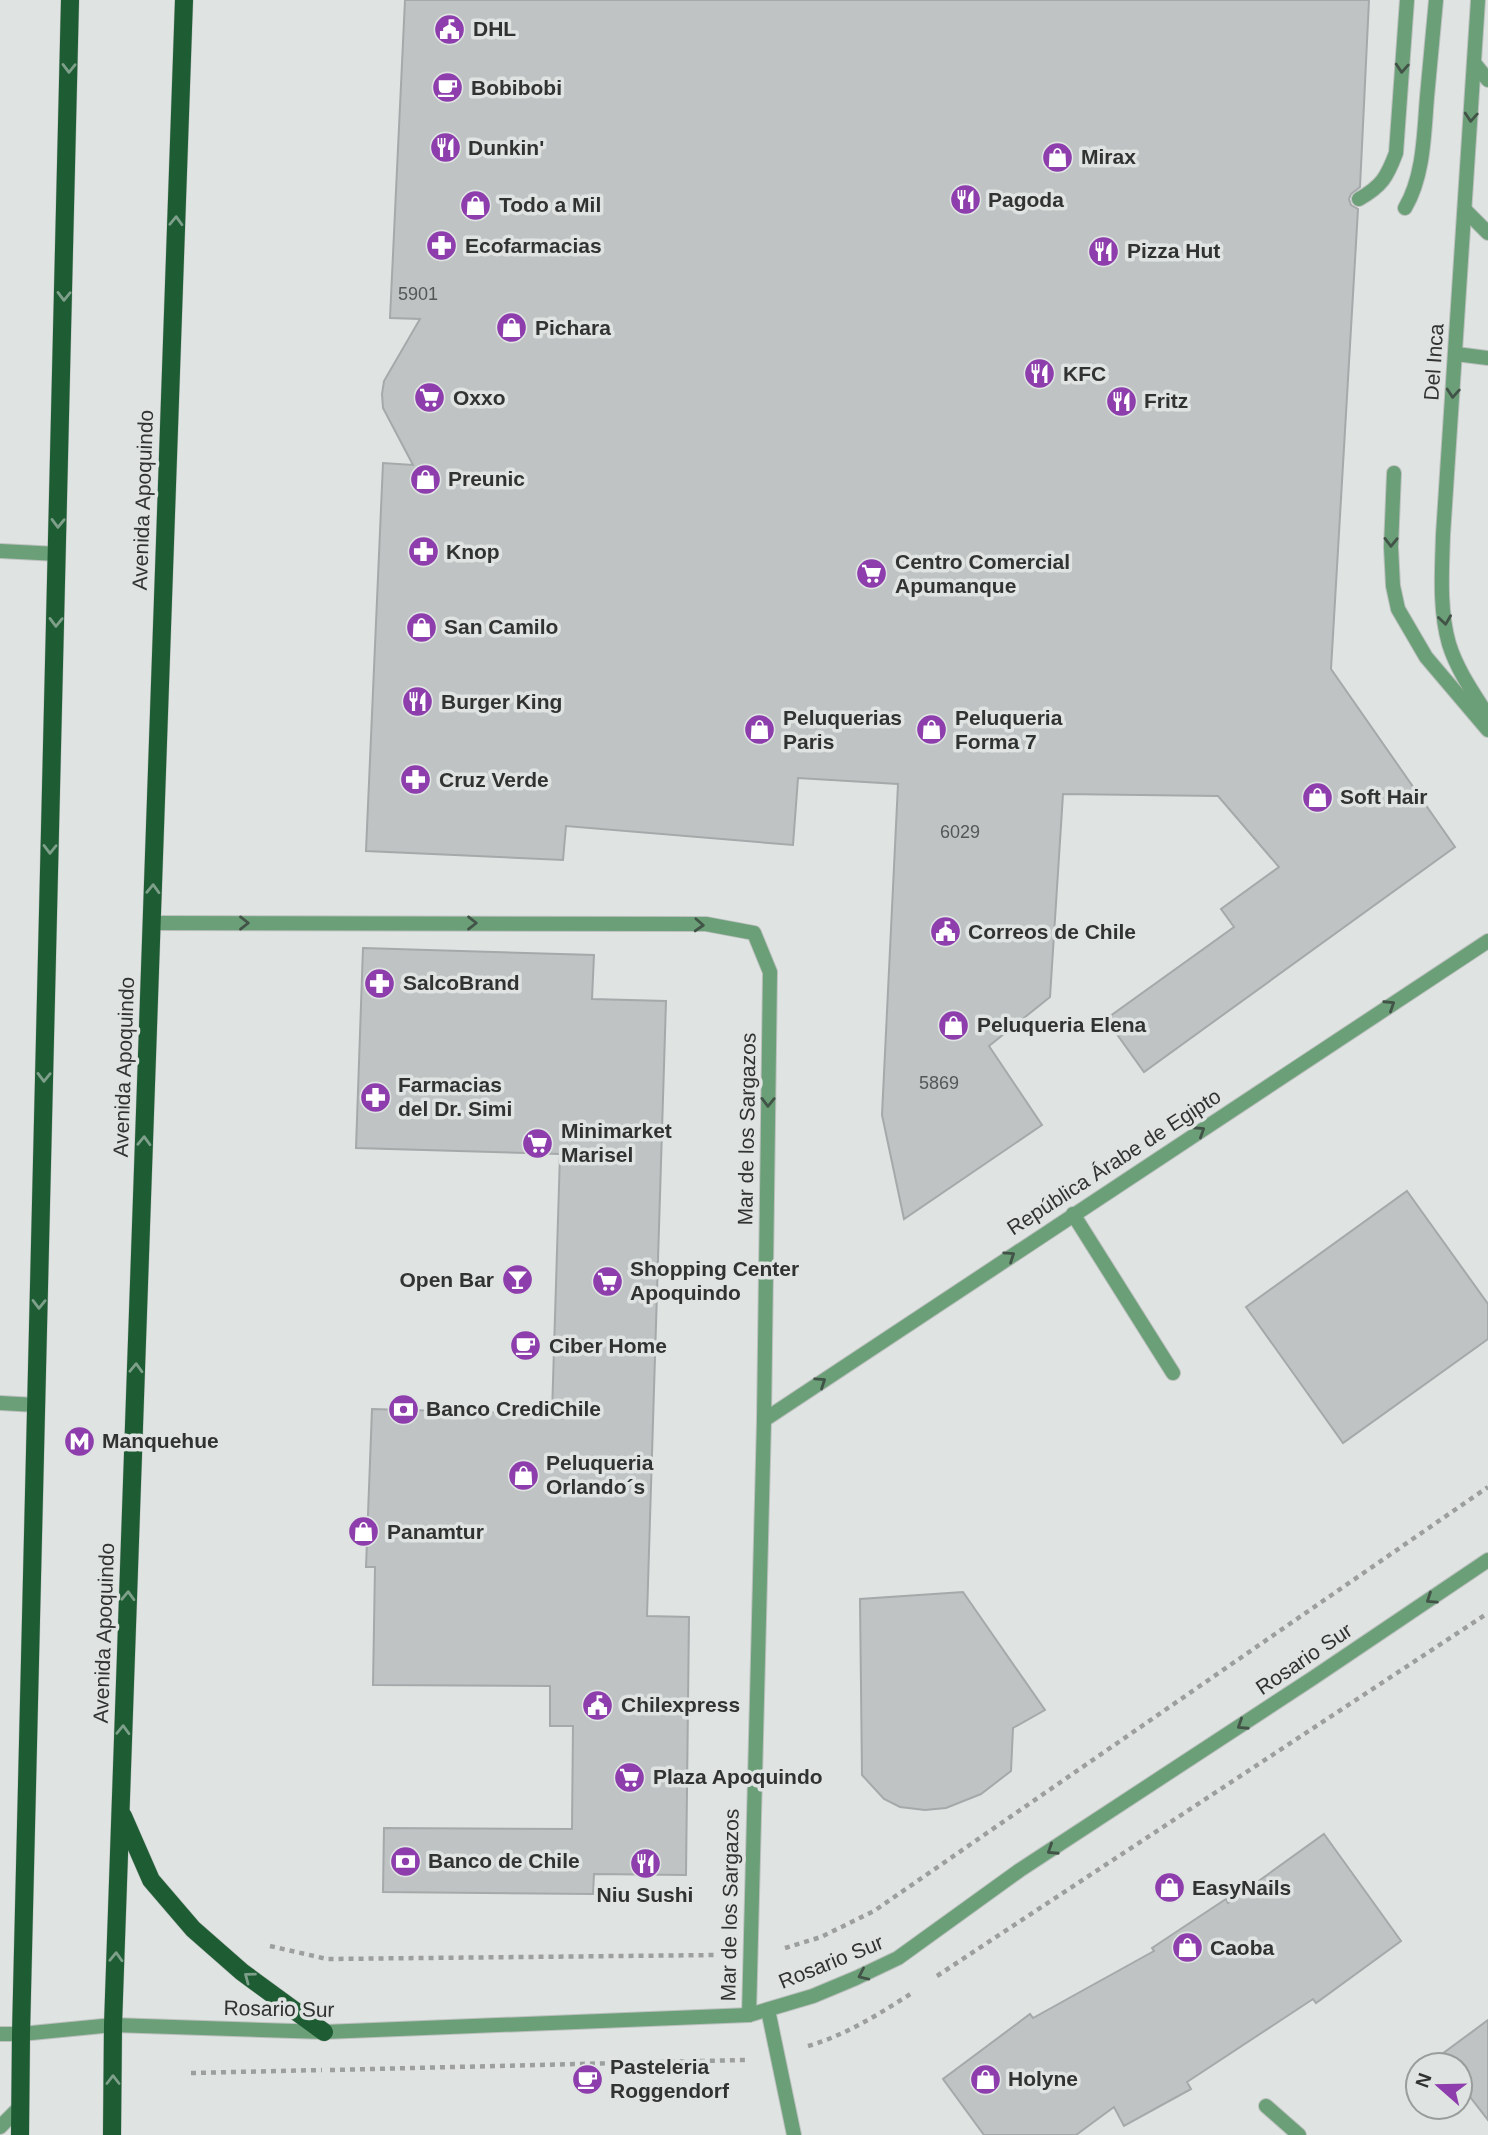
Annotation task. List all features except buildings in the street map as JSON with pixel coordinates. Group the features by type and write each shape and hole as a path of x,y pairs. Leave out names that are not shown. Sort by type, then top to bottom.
{"main road":[{"path":"20,2135 71,0"},
{"name":"Avenida Apoquindo","path":"112,2135 113,2025 184,0"},
{"path":"121,1810 151,1880 193,1929 242,1972 324,2032"}],"street":[{"path":"1359,198 1379,185 1388,174 1396,153 1407,0"},
{"path":"1405,208 1412,196 1424,135 1436,0"},
{"name":"Del Inca","path":"1478,0 1443,535 1444,618 1450,646 1465,679 1488,716"},
{"path":"1475,64 1488,80"},
{"path":"1465,210 1488,233"},
{"path":"1456,354 1488,358"},
{"path":"1394,473 1391,547 1393,586 1398,608 1426,657 1488,730"},
{"path":"0,551 58,554"},
{"name":"Mar de los Sargazos","path":"152,923 706,924 754,933 770,972 764,1420 749,2015"},
{"name":"República Árabe de Egipto","path":"764,1420 1488,941"},
{"path":"1073,1214 1173,1373"},
{"path":"0,1403 36,1405"},
{"name":"Rosario Sur","path":"0,2034 113,2025 324,2032 749,2015 813,1996 898,1958 1020,1870 1302,1686 1488,1560"},
{"path":"768,2010 794,2135"},
{"path":"1266,2106 1299,2135"},
{"path":"0,2127 20,2107"}],"path":[{"path":"260,1944 327,1959 750,1955 821,1937 874,1911 1488,1486"}],"place":[{"name":"DHL","path":"450,29"},
{"name":"Bobibobi","path":"448,88"},
{"name":"Dunkin'","path":"445,148"},
{"name":"Mirax","path":"1058,157"},
{"name":"Pagoda","path":"965,200"},
{"name":"Todo a Mil","path":"476,205"},
{"name":"Ecofarmacias","path":"442,246"},
{"name":"Pizza Hut","path":"1104,251"},
{"name":"Pichara","path":"512,328"},
{"name":"KFC","path":"1040,374"},
{"name":"Oxxo","path":"430,398"},
{"name":"Fritz","path":"1121,401"},
{"name":"Preunic","path":"425,479"},
{"name":"Knop","path":"423,552"},
{"name":"Centro Comercial Apumanque","path":"872,574"},
{"name":"San Camilo","path":"421,627"},
{"name":"Burger King","path":"418,702"},
{"name":"Peluquerias Paris","path":"760,730"},
{"name":"Peluqueria Forma 7","path":"932,730"},
{"name":"Cruz Verde","path":"416,780"},
{"name":"Soft Hair","path":"1317,797"},
{"name":"Correos de Chile","path":"945,932"},
{"name":"SalcoBrand","path":"380,983"},
{"name":"Peluqueria Elena","path":"954,1025"},
{"name":"Farmacias del Dr. Simi","path":"375,1097"},
{"name":"Minimarket Marisel","path":"538,1143"},
{"name":"Open Bar","path":"517,1280"},
{"name":"Shopping Center Apoquindo","path":"607,1281"},
{"name":"Ciber Home","path":"526,1346"},
{"name":"Banco CrediChile","path":"403,1409"},
{"name":"Manquehue","path":"79,1441"},
{"name":"Peluqueria Orlando´s","path":"523,1475"},
{"name":"Panamtur","path":"364,1532"},
{"name":"Chilexpress","path":"598,1705"},
{"name":"Plaza Apoquindo","path":"630,1777"},
{"name":"Banco de Chile","path":"405,1861"},
{"name":"Niu Sushi","path":"645,1863"},
{"name":"EasyNails","path":"1169,1888"},
{"name":"Caoba","path":"1187,1948"},
{"name":"Pasteleria Roggendorf","path":"587,2079"},
{"name":"Holyne","path":"985,2079"}]}
